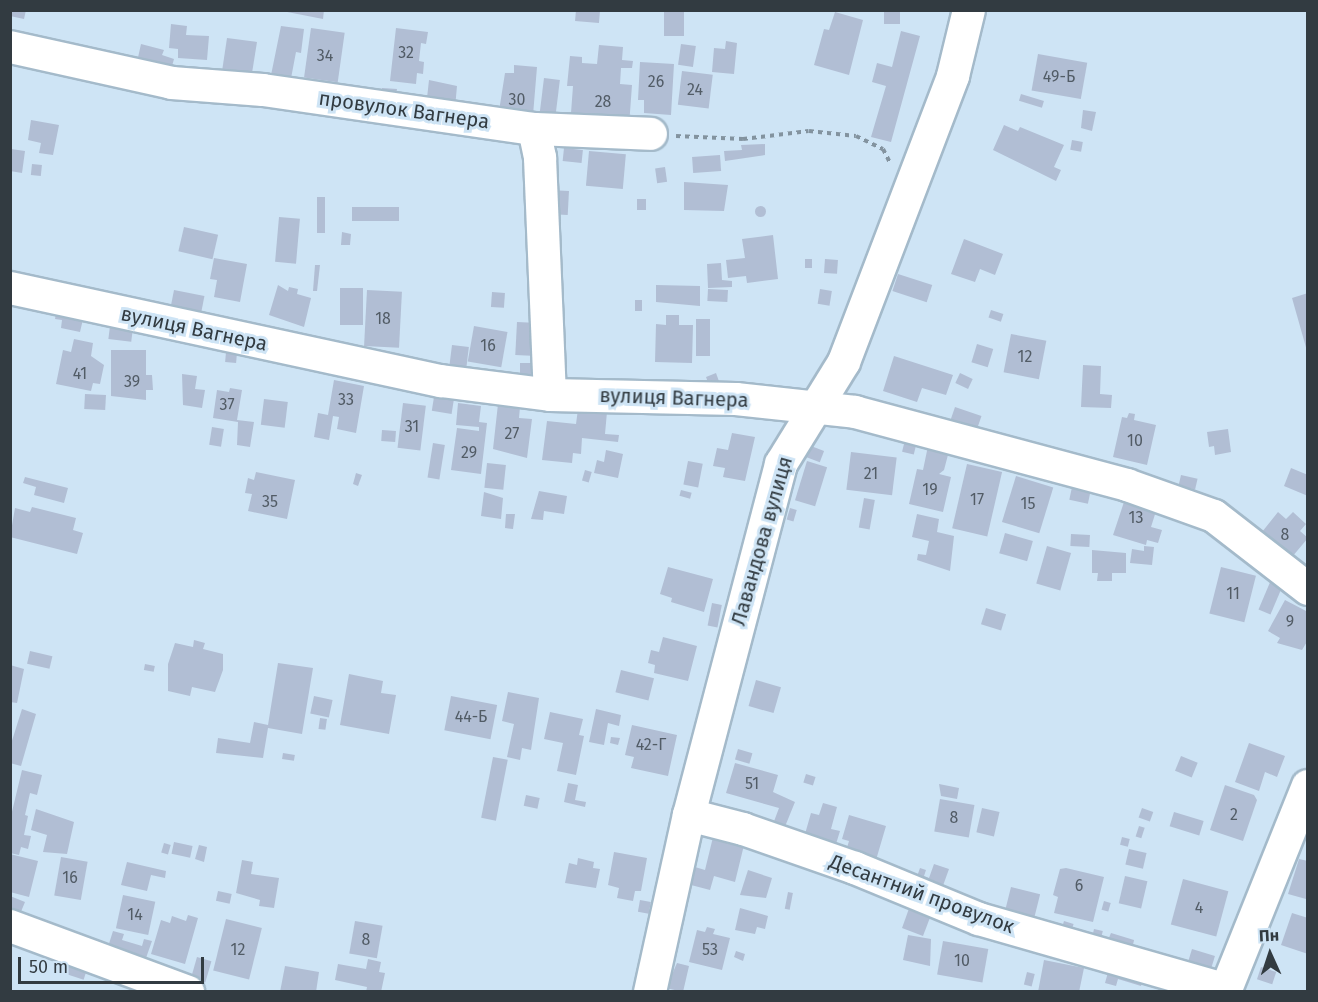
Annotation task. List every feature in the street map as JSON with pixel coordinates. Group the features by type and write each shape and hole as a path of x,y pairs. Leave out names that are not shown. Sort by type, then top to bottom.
{"street":[{"name":"Лавандова вулиця","path":"650,992 689,814 781,464 814,405 844,362 908,200 952,76 969,10"},
{"name":"провулок Вагнера","path":"10,47 161,82 263,90 534,129 651,134"},
{"path":"534,129 540,158 550,395"},
{"name":"вулиця Вагнера","path":"10,288 441,381 550,395 736,399 814,405 855,412 1069,468 1214,516 1308,589"},
{"path":"1225,991 1308,786"},
{"name":"Десантний провулок","path":"689,814 743,829 855,868 979,919 1225,991"},
{"path":"10,926 188,992"}],"path":[{"path":"651,134 743,139 809,131 856,136 883,149 908,200"}],"building":[{"path":"10,10 26,10 24,19 10,16"},
{"path":"277,10 324,10 323,19"},
{"path":"576,10 600,12 599,23 575,21"},
{"path":"664,10 684,10 684,36 664,36"},
{"path":"884,10 900,10 900,24 884,24"},
{"path":"835,12 863,20 849,75 814,65 824,29 829,30"},
{"path":"171,24 187,26 186,35 209,36 207,60 178,58 178,49 169,48"},
{"path":"281,26 304,29 301,53 296,52 289,89 269,85"},
{"path":"311,28 345,33 338,82 304,78"},
{"path":"396,28 428,32 426,44 421,43 419,61 424,62 423,74 417,73 416,84 390,81"},
{"path":"901,31 920,36 891,142 871,137 886,86 872,82 877,63 892,67"},
{"path":"227,38 257,42 252,73 242,81 221,78"},
{"path":"726,41 737,43 734,74 712,72 714,48 725,49"},
{"path":"141,44 164,50 162,55 174,59 171,70 137,62"},
{"path":"681,44 696,46 693,67 678,65"},
{"path":"599,45 623,47 622,60 633,61 632,68 621,68 620,84 632,85 629,126 585,122 586,114 571,113 573,86 567,86 570,56 582,57 582,63 597,64"},
{"path":"1038,54 1087,63 1081,99 1032,90"},
{"path":"640,62 674,64 671,115 644,113 644,100 638,100"},
{"path":"514,65 537,67 533,115 499,111 505,73 514,73"},
{"path":"682,71 713,75 709,109 678,105"},
{"path":"544,78 560,80 555,121 539,119"},
{"path":"429,80 457,86 455,108 416,96 427,98"},
{"path":"382,88 397,89 395,101 381,99"},
{"path":"1021,94 1044,101 1042,108 1019,101"},
{"path":"1083,110 1096,112 1092,131 1081,128"},
{"path":"31,120 59,125 53,155 39,153 41,143 28,140"},
{"path":"1004,125 1018,131 1020,127 1064,145 1054,167 1061,170 1056,181 993,150"},
{"path":"1072,140 1083,142 1081,152 1070,150"},
{"path":"765,144 765,155 725,161 724,151 742,150 741,145"},
{"path":"564,148 583,150 582,163 563,161"},
{"path":"11,149 25,151 22,173 10,171"},
{"path":"589,151 626,154 623,189 586,186"},
{"path":"720,155 721,171 693,173 692,157"},
{"path":"32,164 42,165 41,176 31,175"},
{"path":"665,167 667,182 657,183 655,168"},
{"path":"684,182 728,185 724,211 684,210"},
{"path":"549,190 569,191 568,215 548,214"},
{"path":"317,197 325,197 325,233 317,233"},
{"path":"637,199 646,199 646,210 637,210"},
{"path":"760,205 766,211 760,217 754,211"},
{"path":"352,207 399,207 399,221 352,221"},
{"path":"279,217 300,219 296,264 275,262"},
{"path":"184,227 218,235 212,259 178,251"},
{"path":"342,232 351,234 350,245 341,245"},
{"path":"773,235 778,279 747,283 746,276 728,278 726,260 745,258 742,239"},
{"path":"964,239 1003,254 995,275 980,269 975,282 951,274"},
{"path":"214,258 247,264 240,302 214,297 217,280 210,279"},
{"path":"805,259 812,259 812,268 805,268"},
{"path":"825,259 838,260 837,274 824,273"},
{"path":"721,263 722,280 732,281 732,287 708,288 707,264"},
{"path":"315,265 320,265 317,291 313,291"},
{"path":"898,274 932,285 927,302 892,291"},
{"path":"278,285 288,291 289,287 298,289 297,294 311,298 304,327 269,315"},
{"path":"656,285 700,286 700,306 656,302"},
{"path":"340,288 363,288 363,325 340,325"},
{"path":"708,289 728,290 727,302 707,301"},
{"path":"820,289 832,291 830,306 818,304"},
{"path":"174,290 204,296 200,318 170,312"},
{"path":"367,290 402,292 399,348 364,346"},
{"path":"492,292 505,293 504,308 491,307"},
{"path":"1308,293 1308,351 1307,351 1292,298"},
{"path":"635,300 642,300 642,311 635,311"},
{"path":"57,309 84,315 80,332 61,328 62,320 55,319"},
{"path":"991,310 1003,314 1001,322 989,318"},
{"path":"666,315 679,315 679,325 693,325 692,363 655,362 656,324 666,325"},
{"path":"696,319 710,319 710,356 696,356"},
{"path":"517,322 538,323 536,356 515,355"},
{"path":"110,326 133,329 131,342 108,339"},
{"path":"474,326 507,332 501,367 468,361"},
{"path":"1011,334 1046,341 1039,379 1004,372"},
{"path":"74,339 93,343 91,356 104,365 100,384 93,383 91,391 56,384 63,350 71,352"},
{"path":"977,344 993,349 988,367 971,362"},
{"path":"452,345 469,347 466,370 449,368"},
{"path":"111,350 146,350 146,375 152,375 153,390 146,390 146,400 111,396"},
{"path":"226,352 237,353 236,363 225,362"},
{"path":"894,356 953,375 946,395 922,388 917,402 883,391"},
{"path":"520,363 536,363 536,375 520,375"},
{"path":"1083,365 1101,366 1100,394 1112,395 1111,408 1081,407"},
{"path":"716,373 721,387 710,388 706,377"},
{"path":"960,373 973,379 968,389 955,383"},
{"path":"182,374 197,376 195,389 205,390 202,408 183,405"},
{"path":"334,380 364,386 356,433 337,429 339,417 333,416 329,440 314,437 318,413 328,415"},
{"path":"230,388 242,390 237,420 254,422 250,447 237,445 238,422 213,418 217,390 229,392"},
{"path":"85,394 106,395 105,410 84,409"},
{"path":"434,397 454,400 452,414 432,411"},
{"path":"264,399 288,402 285,428 261,425"},
{"path":"403,403 426,406 420,450 398,448"},
{"path":"458,403 481,406 479,422 487,423 481,474 451,470 457,428 479,431 479,427 456,425"},
{"path":"498,404 520,407 519,418 532,419 527,458 493,449"},
{"path":"955,407 981,416 976,431 950,422"},
{"path":"578,409 607,412 605,434 619,435 618,442 582,438 581,454 573,453 572,463 542,460 547,421 576,424"},
{"path":"1129,413 1135,414 1134,420 1156,425 1147,465 1113,457 1122,417 1127,418"},
{"path":"212,427 224,429 221,447 209,445"},
{"path":"1228,429 1231,452 1215,455 1214,446 1209,447 1207,432"},
{"path":"382,430 396,431 395,442 381,441"},
{"path":"732,433 755,437 745,481 723,477 725,468 713,466 717,448 728,450"},
{"path":"905,440 917,443 914,455 902,452"},
{"path":"433,443 445,445 439,479 428,478"},
{"path":"811,446 824,451 820,462 807,457"},
{"path":"928,446 949,451 944,470 939,474 951,477 943,512 909,504 917,469 923,470"},
{"path":"606,450 623,454 618,478 594,473 597,460 604,462"},
{"path":"851,452 897,458 892,495 846,490"},
{"path":"688,461 703,464 698,487 683,485"},
{"path":"807,461 827,467 815,506 795,500"},
{"path":"487,463 506,465 503,490 484,488"},
{"path":"967,464 1002,472 987,536 952,528"},
{"path":"1291,468 1308,475 1308,496 1284,486"},
{"path":"585,470 592,472 589,483 582,481"},
{"path":"256,472 295,480 287,519 248,511 252,494 245,493 248,478 254,480"},
{"path":"356,473 362,475 358,486 353,484"},
{"path":"1181,475 1198,479 1195,490 1179,486"},
{"path":"1016,476 1053,487 1039,533 1002,522"},
{"path":"25,477 68,488 64,503 34,495 36,487 23,483"},
{"path":"1072,487 1091,491 1088,504 1069,500"},
{"path":"681,490 692,493 690,499 679,496"},
{"path":"539,491 567,496 564,514 544,511 543,520 531,519"},
{"path":"484,492 503,498 501,519 481,516"},
{"path":"864,498 875,500 870,529 859,528"},
{"path":"1125,499 1157,508 1151,527 1162,530 1158,543 1147,540 1146,545 1113,535"},
{"path":"32,507 76,518 73,530 83,533 77,554 10,537 15,508 30,512"},
{"path":"790,508 797,510 793,521 787,520"},
{"path":"1278,512 1286,519 1293,512 1306,524 1300,531 1308,538 1292,557 1262,532"},
{"path":"506,514 515,514 513,529 505,528"},
{"path":"917,514 939,519 937,532 954,536 950,571 917,560 918,554 926,555 929,541 912,537"},
{"path":"1005,533 1033,541 1027,561 999,553"},
{"path":"1071,534 1090,535 1089,547 1070,546"},
{"path":"1047,546 1071,553 1060,590 1036,583"},
{"path":"1144,546 1154,547 1152,565 1130,563 1132,549 1144,551"},
{"path":"1092,550 1126,553 1126,573 1112,573 1112,581 1097,581 1098,573 1092,573"},
{"path":"668,567 713,579 704,612 671,602 672,598 660,594"},
{"path":"1221,567 1256,576 1244,622 1209,614"},
{"path":"1271,580 1283,585 1270,615 1258,609"},
{"path":"1285,600 1308,612 1308,640 1302,650 1277,643 1280,638 1268,631"},
{"path":"712,603 722,605 717,627 708,626"},
{"path":"986,608 1006,614 1001,630 981,624"},
{"path":"663,637 697,646 688,681 654,673 655,665 648,663 651,650 659,652"},
{"path":"194,640 205,643 203,649 223,654 223,670 215,692 192,687 190,696 168,691 168,664 175,643 193,647"},
{"path":"30,651 52,656 49,669 27,664"},
{"path":"278,663 313,668 302,734 268,728 263,758 216,753 218,738 250,743 254,722 268,725"},
{"path":"145,664 155,666 154,672 144,670"},
{"path":"10,665 24,669 17,703 10,702"},
{"path":"621,670 654,678 648,701 615,692"},
{"path":"349,674 383,681 381,693 396,695 389,734 340,725"},
{"path":"756,680 781,687 774,713 749,706"},
{"path":"508,692 539,698 531,750 522,748 520,760 507,757 514,724 502,721"},
{"path":"314,696 333,700 329,718 310,714"},
{"path":"451,696 497,705 490,739 444,730"},
{"path":"22,709 36,714 21,766 10,763 10,747"},
{"path":"596,709 621,715 619,726 608,723 604,745 589,742"},
{"path":"550,712 583,719 579,735 584,736 576,775 557,771 563,743 544,739"},
{"path":"320,718 327,719 325,730 318,729"},
{"path":"632,725 677,735 668,776 631,768 634,757 625,755"},
{"path":"611,737 620,738 618,745 610,743"},
{"path":"1249,743 1285,756 1277,777 1265,772 1259,791 1235,782"},
{"path":"738,749 752,753 749,764 735,760"},
{"path":"283,753 295,755 294,761 282,759"},
{"path":"1181,756 1198,763 1192,778 1175,771"},
{"path":"493,757 508,760 496,821 481,818"},
{"path":"735,763 778,775 773,792 795,802 784,829 773,824 779,808 726,793"},
{"path":"22,770 42,775 37,795 30,793 25,815 28,816 24,835 31,836 28,849 21,847 19,855 10,853 10,820"},
{"path":"806,774 816,777 813,786 803,783"},
{"path":"568,783 578,785 575,800 586,802 585,807 564,802"},
{"path":"939,784 959,788 957,799 941,796"},
{"path":"1225,785 1254,795 1257,800 1243,841 1210,830"},
{"path":"526,795 540,798 537,809 524,806"},
{"path":"940,799 974,805 969,838 934,831"},
{"path":"823,803 837,807 831,829 840,831 836,844 813,837 803,841 811,813 819,815"},
{"path":"982,808 1000,812 994,836 976,832"},
{"path":"1142,808 1153,812 1150,822 1139,817"},
{"path":"36,809 74,822 67,854 43,852 47,835 31,830"},
{"path":"1174,812 1204,821 1199,835 1170,826"},
{"path":"849,815 886,826 876,860 846,851 849,841 842,839"},
{"path":"1139,826 1145,828 1141,838 1136,836"},
{"path":"714,833 745,841 735,882 714,876 710,890 691,885 695,867 705,870"},
{"path":"1122,837 1130,839 1128,847 1120,845"},
{"path":"174,842 193,846 190,858 172,854"},
{"path":"164,843 171,845 168,855 161,853"},
{"path":"199,845 207,847 204,862 195,859"},
{"path":"1129,849 1147,853 1143,869 1125,865"},
{"path":"614,852 647,858 641,891 635,891 633,901 617,898 619,888 608,885"},
{"path":"10,854 38,861 29,897 10,892"},
{"path":"61,857 88,862 81,900 54,895"},
{"path":"578,858 594,862 593,868 600,869 596,888 565,883 569,863 577,865"},
{"path":"1299,859 1308,861 1306,899 1288,894"},
{"path":"242,860 253,862 251,874 279,878 274,908 259,906 260,900 236,893"},
{"path":"127,862 166,871 165,878 151,875 147,891 121,885"},
{"path":"934,864 949,869 940,894 914,885 920,868 926,870 924,876 929,878"},
{"path":"1066,868 1104,877 1093,922 1054,913 1058,897 1053,895 1060,869"},
{"path":"748,870 772,878 766,898 740,895"},
{"path":"1125,876 1147,881 1141,908 1119,903"},
{"path":"1183,879 1228,891 1216,937 1171,924"},
{"path":"1011,887 1040,894 1033,923 1004,916"},
{"path":"218,891 232,894 230,904 216,901"},
{"path":"788,892 793,893 790,910 785,909"},
{"path":"123,895 155,902 148,935 116,928"},
{"path":"10,896 25,902 20,914 10,910"},
{"path":"640,900 651,902 649,914 638,912"},
{"path":"1104,901 1111,903 1108,912 1102,910"},
{"path":"911,903 931,915 923,936 902,928"},
{"path":"740,908 768,916 765,929 757,927 755,934 735,930"},
{"path":"1292,913 1308,918 1308,954 1281,945"},
{"path":"188,915 198,918 185,964 151,954 161,920 170,923 172,916 186,921"},
{"path":"226,919 262,928 249,979 213,970"},
{"path":"355,921 383,926 377,958 349,953"},
{"path":"1064,921 1074,924 1071,933 1061,931"},
{"path":"707,927 715,929 713,934 730,938 722,970 689,962 697,930 705,932"},
{"path":"1094,929 1103,931 1100,942 1092,940"},
{"path":"113,931 124,934 122,940 142,946 144,939 152,941 146,958 107,950"},
{"path":"1111,933 1134,940 1132,950 1108,940"},
{"path":"908,935 931,939 930,966 903,960"},
{"path":"943,941 988,949 982,982 937,974"},
{"path":"1192,949 1215,956 1210,971 1187,964"},
{"path":"736,951 745,954 743,961 734,957"},
{"path":"197,957 211,961 205,982 191,978"},
{"path":"368,959 381,962 379,972 385,973 381,992 366,992 367,987 335,980 338,964 366,969"},
{"path":"1044,960 1084,968 1079,992 1038,992"},
{"path":"68,963 87,969 84,980 65,973"},
{"path":"677,963 689,966 683,992 666,988"},
{"path":"1110,965 1144,975 1141,986 1118,979 1116,986 1105,983"},
{"path":"285,966 319,972 316,992 280,992"},
{"path":"1261,967 1276,972 1272,984 1257,979"},
{"path":"1027,972 1035,974 1032,987 1024,985"}]}
